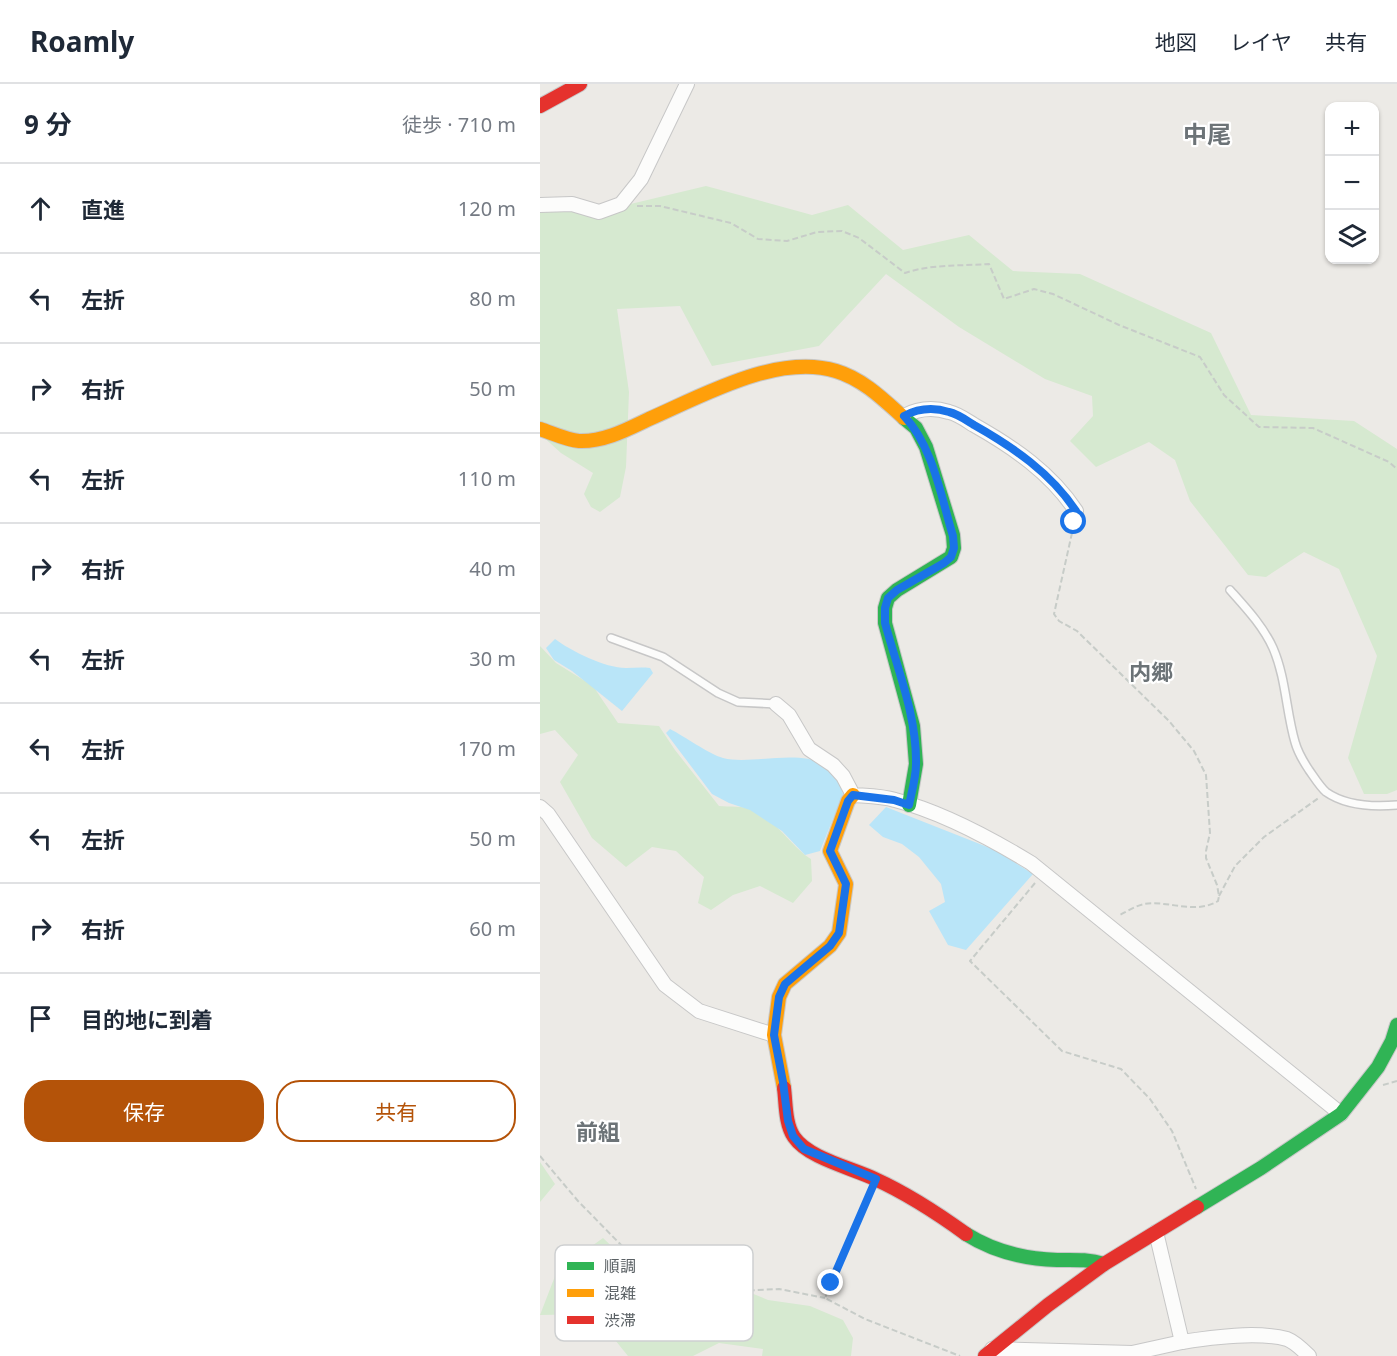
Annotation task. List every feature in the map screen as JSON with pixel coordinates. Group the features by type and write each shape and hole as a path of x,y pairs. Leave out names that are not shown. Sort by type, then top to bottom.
{"street":[{"path":"540,106 580,84"},
{"path":"540,205 572,204 599,212 621,204 641,179 687,84"},
{"path":"540,429 579,441 610,436 756,375 807,367 836,371 856,380 873,391 916,428 926,447 953,536 954,548 951,557 944,563 897,590 888,598 885,608 885,623 913,726 916,764 909,805"},
{"path":"904,416 927,408 952,412 992,435 1041,471 1068,498 1076,511"},
{"path":"776,704 789,715 809,749 833,765 843,776 853,795"},
{"path":"853,795 894,800 909,805 993,840 1031,863 1341,1114"},
{"path":"853,795 848,801 830,851 846,884 839,933 830,946 785,984 779,997 774,1035 788,1121 793,1136 804,1149 876,1179 934,1210 967,1235 990,1248 1020,1256 1055,1260 1089,1259 1104,1264"},
{"path":"540,807 548,814 665,985 699,1011 774,1035"},
{"path":"988,1352 1104,1264 1315,1134 1341,1114 1378,1067 1392,1041 1397,1025"},
{"path":"1156,1232 1182,1342"},
{"path":"988,1352 1132,1353 1222,1336 1288,1340 1310,1356"}],"lane":[{"path":"1230,590 1252,614 1273,649 1281,672 1295,743 1300,756 1326,792 1362,805 1397,805"},
{"path":"611,639 663,657 718,693 738,702 776,704"}],"path":[{"path":"633,189 637,206 660,206 731,223 758,239 787,242 817,232 842,231 859,238 905,273 933,268 989,264 1004,299 1034,289 1053,294 1119,325 1200,357 1224,395 1259,427 1313,428 1389,462 1397,469"},
{"path":"1076,511 1054,614 1059,621 1077,631 1135,686 1194,751 1206,775 1210,832 1206,858 1219,896"},
{"path":"1106,924 1141,904 1212,905 1218,901 1235,866 1264,837 1326,792"},
{"path":"1043,874 970,961 1062,1051 1121,1070 1150,1099 1172,1131 1202,1204"},
{"path":"540,1156 621,1245"},
{"path":"825,1298 876,1179"},
{"path":"753,1290 779,1289 825,1298 865,1319 960,1356"}],"green space":[{"path":"706,186 812,215 848,205 903,250 969,235 1013,271 1080,274 1211,333 1251,415 1354,421 1397,449 1397,790 1387,794 1364,794 1348,758 1377,656 1339,569 1304,552 1266,577 1248,575 1190,501 1175,460 1149,442 1096,467 1070,441 1093,416 1092,396 1045,379 959,327 886,274 819,346 712,366 680,306 617,309 629,392 626,467 620,497 600,512 591,507 584,494 593,473 561,453 540,434 540,211 618,207"},
{"path":"540,646 556,663 593,686 618,723 659,726 719,806 745,807 759,812 811,859 812,881 793,903 760,886 733,895 711,910 698,903 704,877 676,851 652,847 626,867 592,838 560,782 578,755 555,730 540,734"},
{"path":"540,1162 555,1184 540,1202"},
{"path":"603,1238 610,1245 593,1245"},
{"path":"555,1276 555,1315 540,1315"},
{"path":"753,1294 768,1300 810,1306 843,1320 853,1338 851,1356 762,1356 763,1349 719,1343 693,1356 628,1356 616,1341 753,1341"}],"water":[{"path":"555,639 570,649 599,662 626,668 650,668 653,673 622,711 572,671 554,660 546,648"},
{"path":"670,729 723,758 751,760 797,758 824,764 834,773 843,794 820,851 805,855 782,831 750,810 712,794 666,733"},
{"path":"886,807 995,850 1033,874 966,950 948,945 929,911 945,902 941,884 919,857 902,844 883,837 869,825"}],"traffic: fast":[{"path":"904,418 916,428 926,447 953,535 954,548 951,557 897,590 888,598 885,608 885,623 913,726 916,764 909,805"},
{"path":"1197,1207 1261,1168 1341,1114 1378,1067 1392,1041 1397,1025"},
{"path":"966,1234 987,1245 1021,1256 1104,1264"}],"traffic: slow":[{"path":"540,429 579,441 607,437 740,380 765,372 813,367 836,371 855,379 873,391 904,418"},
{"path":"784,1088 774,1035 779,997 785,984 830,946 839,933 846,884 830,851 848,801 853,795"}],"traffic: jam":[{"path":"540,106 580,84"},
{"path":"784,1088 786,1113 791,1132 809,1151 899,1191 966,1234"},
{"path":"985,1356 1048,1305 1104,1264 1197,1207"}],"district":[{"name":"中尾","path":"1207,133"},
{"name":"内郷","path":"1151,671"},
{"name":"前組","path":"598,1131"}],"route":[{"path":"831,1283 876,1179 804,1149 793,1136 788,1121 774,1035 779,997 785,984 830,946 839,933 846,884 830,851 848,801 853,795 894,800 909,805 913,786 916,764 913,726 885,623 885,608 888,598 897,590 944,563 951,557 954,548 953,536 926,447 916,428 904,416 927,408 952,412 992,435 1050,478 1076,511 1074,522"}]}
